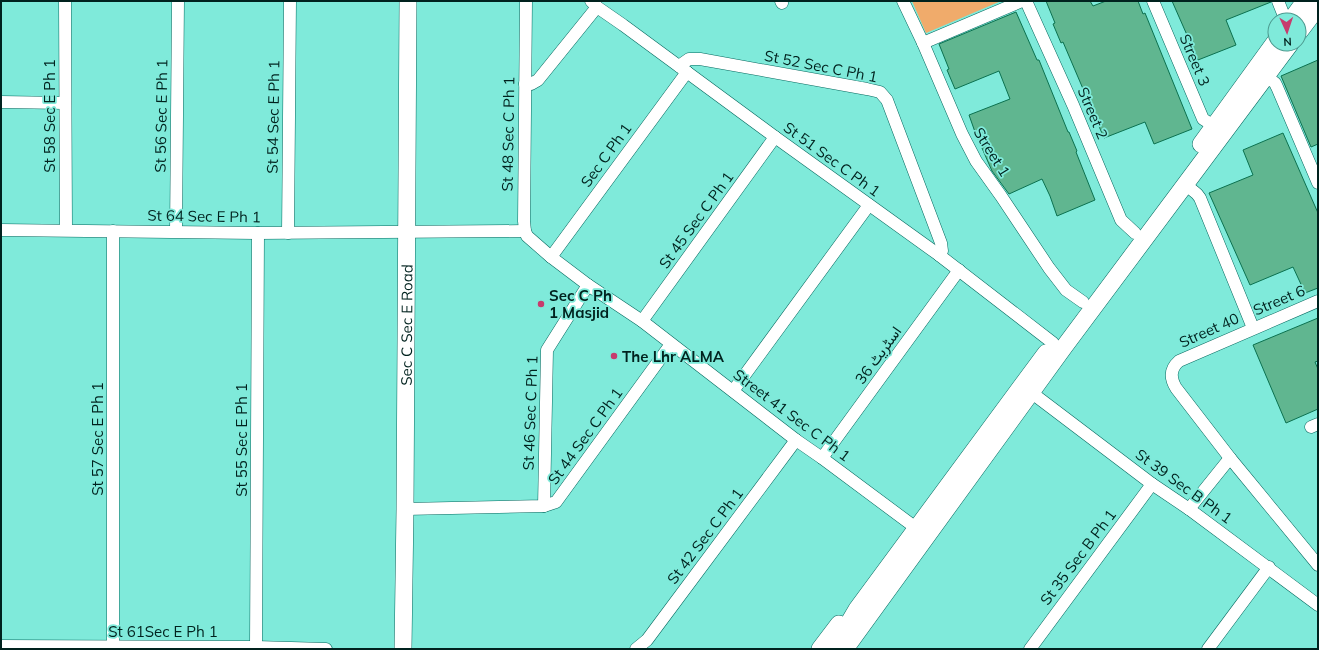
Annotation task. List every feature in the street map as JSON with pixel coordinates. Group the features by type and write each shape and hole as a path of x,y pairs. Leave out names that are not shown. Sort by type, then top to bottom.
{"main road":[{"name":"Sec C Sec E Road","path":"403,649 408,1"},
{"path":"1297,12 1305,1"},
{"path":"1307,21 1318,7"},
{"path":"834,649 857,608 1268,52"},
{"path":"845,649 1064,347 1284,52"},
{"path":"820,649 837,626 857,608"}],"street":[{"name":"St 58 Sec E Ph 1","path":"65,1 66,230"},
{"name":"St 56 Sec E Ph 1","path":"176,231 178,1"},
{"name":"St 54 Sec E Ph 1","path":"288,232 290,1"},
{"name":"St 48 Sec C Ph 1","path":"525,231 526,1"},
{"name":"Street 1","path":"903,1 923,43 962,134 976,161 1002,196 1049,268 1066,290 1083,302"},
{"path":"923,43 1022,1"},
{"name":"Street 2","path":"1026,1 1073,104 1121,220 1135,233"},
{"name":"Street 3","path":"1153,1 1203,119 1214,126"},
{"path":"1278,1 1282,12"},
{"path":"525,84 531,84 538,80 594,4"},
{"name":"St 51 Sec C Ph 1","path":"594,4 939,255 1053,343"},
{"name":"St 52 Sec C Ph 1","path":"683,69 689,59 700,59 880,92 887,100 941,243 942,251 939,255"},
{"name":"Sec C Ph 1","path":"551,256 683,69"},
{"path":"1267,77 1275,83 1277,87 1318,183"},
{"path":"1,102 65,103"},
{"name":"St 45 Sec C Ph 1","path":"642,321 775,137"},
{"name":"Street 40","path":"1185,184 1200,198 1253,328 1179,361 1174,365 1171,373 1172,381 1230,458 1318,565"},
{"path":"733,391 869,205"},
{"name":"St 64 Sec E Ph 1","path":"1,230 258,233 525,231"},
{"name":"St 57 Sec E Ph 1","path":"113,231 113,647"},
{"path":"525,231 531,239 551,256"},
{"name":"St 55 Sec E Ph 1","path":"256,647 258,233"},
{"name":"Street 41 Sec C Ph 1","path":"551,256 588,285 642,321 796,440 916,528"},
{"name":"اسٹریٹ 36","path":"822,458 959,270"},
{"name":"St 46 Sec C Ph 1","path":"544,506 547,350 588,285"},
{"name":"Street 6","path":"1253,328 1318,300"},
{"name":"St 44 Sec C Ph 1","path":"544,506 556,502 671,344"},
{"name":"St 39 Sec B Ph 1","path":"1032,393 1152,484 1189,509 1318,605"},
{"name":"St 42 Sec C Ph 1","path":"636,649 647,640 796,440"},
{"path":"1189,509 1230,458"},
{"name":"St 35 Sec B Ph 1","path":"1030,649 1152,484"},
{"path":"405,509 544,506"},
{"path":"1208,649 1268,567"},
{"name":"St 61Sec E Ph 1","path":"1,646 256,647 326,649"}],"shaded area":[{"path":"912,1 1001,1 926,33"}],"building":[{"path":"1046,1 1090,1 1093,6 1106,1 1138,1 1143,14 1145,13 1192,129 1154,144 1145,122 1104,138 1063,42 1061,43"},
{"path":"1172,1 1271,2 1226,20 1236,45 1198,60"},
{"path":"1016,12 1037,60 1039,60 1077,151 1076,152 1095,200 1057,216 1042,179 1009,194 992,171 975,132 969,115 1010,99 999,71 955,89 939,44"},
{"path":"1318,60 1318,144 1311,147 1281,76"},
{"path":"1283,133 1318,213 1318,288 1305,293 1293,267 1250,285 1209,193 1253,175 1243,150"},
{"path":"1318,318 1318,361 1315,362 1318,369 1318,409 1286,423 1253,345"}],"place":[{"name":"Sec C Ph 1 Masjid","path":"541,304"},
{"name":"The Lhr ALMA","path":"614,356"}]}
